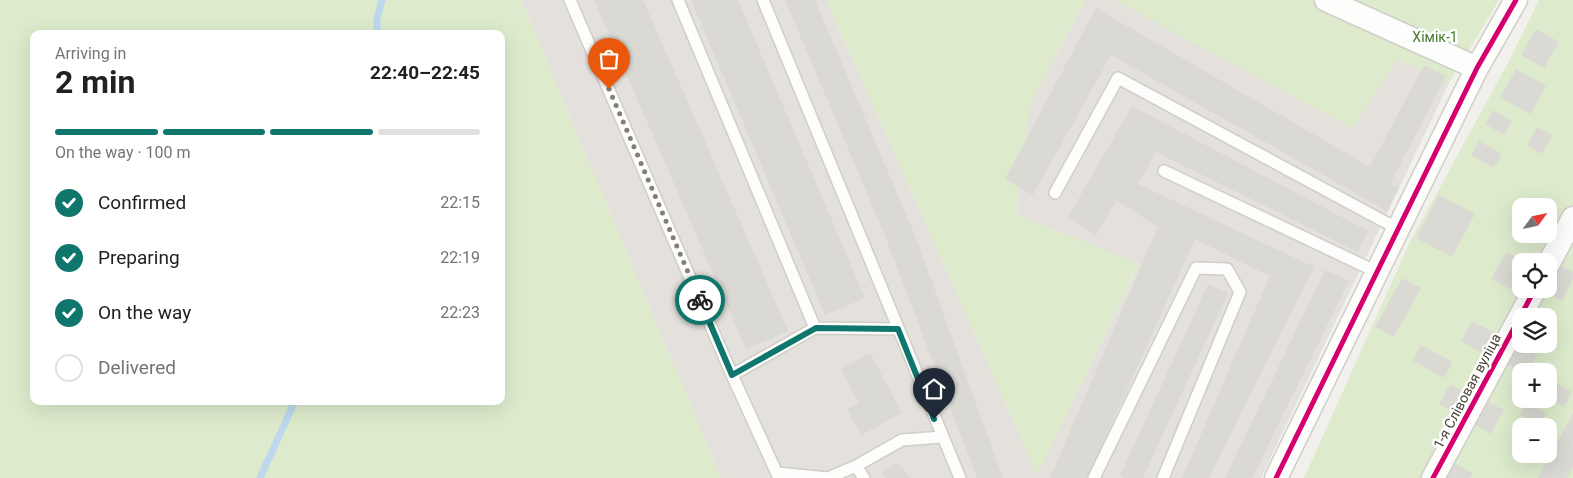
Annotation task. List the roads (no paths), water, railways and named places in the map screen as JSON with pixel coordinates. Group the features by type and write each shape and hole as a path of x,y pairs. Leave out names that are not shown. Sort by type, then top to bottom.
{"street":[{"path":"1327,0 1477,68"},
{"path":"1276,478 1477,68 1516,0"},
{"path":"1554,253 1573,218"},
{"name":"1-я Слівовая вуліца","path":"1433,478 1530,298"}],"lane":[{"path":"570,0 732,375 778,476 828,478 856,466 902,440 942,437"},
{"path":"678,0 816,328"},
{"path":"763,0 960,478"},
{"path":"1054,193 1118,78 1398,229"},
{"path":"1164,171 1377,272"},
{"path":"1094,478 1196,268 1227,269 1240,292 1163,478"},
{"path":"732,375 816,328 898,329"},
{"path":"856,466 864,478"}],"waterway":[{"path":"377,30 377,19 382,0"},
{"path":"260,478 293,405"}],"park label":[{"name":"Хімік-1","path":"1435,37"}]}
